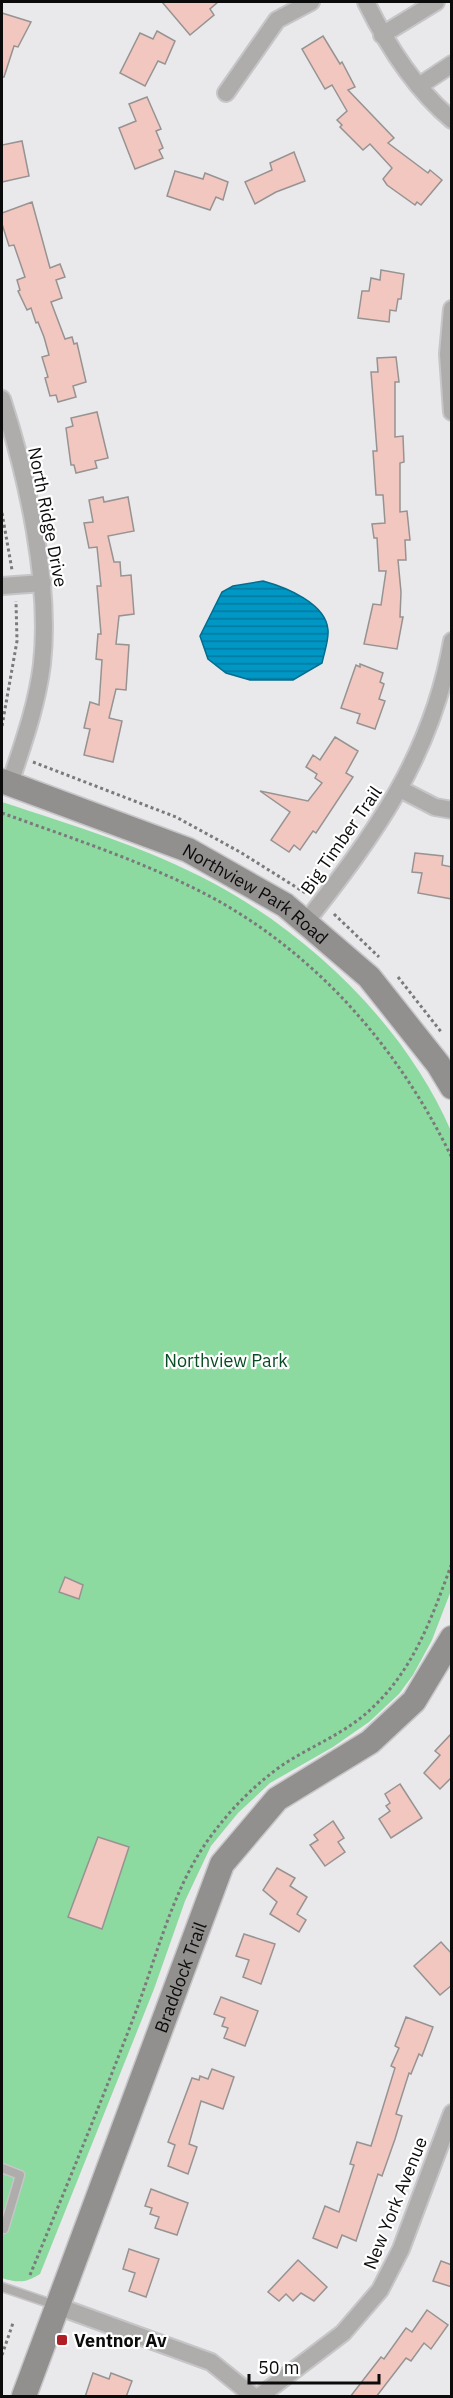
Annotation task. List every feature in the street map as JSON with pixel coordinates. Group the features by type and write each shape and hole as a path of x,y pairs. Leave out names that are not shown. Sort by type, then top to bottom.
{"street":[{"path":"226,93 277,20 311,2"},
{"path":"366,2 382,35 419,86 452,120"},
{"path":"382,35 436,2"},
{"path":"419,86 452,64"},
{"path":"452,309 448,354 452,412"},
{"name":"North Ridge Drive","path":"2,399 23,480 43,583 44,642 40,677 32,714 6,782"},
{"path":"8,586 43,583"},
{"name":"Big Timber Trail","path":"306,923 365,846 400,789 430,723 452,641"},
{"name":"Northview Park Road","path":"6,782 188,850 285,905 369,977 438,1064 452,1088"},
{"path":"400,789 435,807 452,810"},
{"name":"Braddock Trail","path":"24,2397 222,1864 277,1799 370,1742 414,1701 452,1638"},
{"name":"New York Avenue","path":"260,2397 343,2333 380,2290 401,2249 452,2113"},
{"path":"57,2306 211,2362 253,2397"}],"lane":[{"path":"2,2169 20,2175 4,2229 2,2228"},
{"path":"2,2286 57,2306"}],"path":[{"path":"2,513 8,586 17,641 2,726"},
{"path":"2,813 175,880 211,897 268,933 338,992 376,1034 430,1118 452,1158"},
{"path":"2,2355 13,2323"}],"green space":[{"name":"Northview Park","path":"2,802 109,838 188,870 250,905 286,929 320,957 382,1021 409,1056 432,1093 451,1131 452,1588 432,1640 413,1675 399,1694 369,1722 333,1747 270,1783 238,1813 211,1846 185,1901 154,1989 40,2274 26,2281 2,2278"}],"water":[{"path":"263,581 282,587 303,598 312,604 326,620 328,634 322,663 293,680 250,680 226,673 208,659 200,636 222,592 233,586"}],"building":[{"path":"162,2 218,2 210,9 214,15 190,35"},
{"path":"2,13 31,22 18,47 14,46 4,77 2,77"},
{"path":"157,31 175,41 165,64 158,61 145,86 120,73 140,33 153,39"},
{"path":"323,36 340,64 342,62 355,87 348,90 394,138 388,143 428,173 430,170 442,180 421,205 417,202 415,205 387,185 383,179 392,168 370,144 363,150 340,127 342,125 337,120 347,111 332,85 325,89 302,49"},
{"path":"147,97 161,129 156,131 163,148 159,150 163,158 135,169 119,128 136,121 129,104"},
{"path":"22,141 29,176 2,182 2,145"},
{"path":"294,152 305,181 276,192 255,204 245,182 272,170 270,163"},
{"path":"175,171 203,179 205,173 228,182 223,200 216,197 210,210 167,196"},
{"path":"32,202 50,268 60,264 65,277 56,280 62,298 51,302 65,339 72,337 74,344 77,343 86,382 73,386 76,397 58,402 56,395 50,396 45,378 48,377 42,357 49,355 44,337 31,308 27,310 18,291 20,290 17,280 25,277 14,245 9,246 2,224 2,213"},
{"path":"381,270 404,274 401,299 398,299 396,311 390,310 389,322 358,318 362,291 369,291 371,278 380,280"},
{"path":"396,357 399,382 395,382 395,437 403,436 404,462 400,463 400,512 407,511 410,540 405,540 406,560 398,560 401,592 400,617 403,617 397,649 364,644 373,604 381,605 386,571 379,571 377,538 374,538 372,524 385,523 383,495 376,495 373,451 377,451 371,372 378,372 377,358"},
{"path":"97,412 108,458 95,461 97,468 76,473 74,465 71,465 66,428 73,426 71,418"},
{"path":"103,497 104,502 128,497 134,531 108,536 114,562 120,562 121,576 131,575 134,614 119,616 116,644 129,645 126,690 116,689 109,718 122,721 113,762 84,755 90,729 84,728 90,702 99,705 102,660 96,659 98,634 101,634 97,586 101,586 97,547 89,548 84,523 93,522 89,500"},
{"path":"360,664 383,673 380,682 384,684 379,699 385,701 375,729 357,723 360,714 341,708 356,665 360,667"},
{"path":"335,737 358,751 346,773 353,777 316,833 313,831 300,850 294,845 289,852 271,840 290,812 260,791 308,801 322,783 315,778 317,774 306,767 313,755 320,760"},
{"path":"415,853 443,856 442,865 452,867 452,899 418,893 422,873 412,872"},
{"path":"65,1577 83,1585 79,1599 59,1592"},
{"path":"452,1733 452,1777 440,1789 424,1773 440,1755 435,1751"},
{"path":"400,1784 422,1818 391,1838 379,1819 390,1811 386,1806 390,1803 385,1794"},
{"path":"333,1821 344,1838 338,1842 345,1852 325,1866 310,1845 318,1840 314,1835"},
{"path":"98,1837 129,1847 102,1929 68,1917"},
{"path":"277,1868 295,1878 290,1886 307,1897 297,1914 306,1920 299,1932 270,1914 277,1902 263,1890"},
{"path":"244,1934 275,1944 261,1984 243,1977 249,1960 236,1956"},
{"path":"441,1942 452,1954 452,1985 440,1995 414,1966"},
{"path":"221,1997 258,2011 245,2046 224,2038 228,2028 222,2026 225,2018 214,2014"},
{"path":"406,2017 433,2027 422,2056 419,2054 411,2074 409,2073 396,2114 402,2116 395,2139 382,2176 378,2174 356,2241 342,2235 337,2248 313,2238 325,2206 339,2212 354,2165 350,2164 357,2142 371,2146 395,2068 391,2066 399,2048 395,2046"},
{"path":"212,2069 234,2077 223,2109 201,2101 189,2144 197,2147 188,2174 168,2166 175,2145 168,2142 192,2078 199,2080 200,2076 208,2079"},
{"path":"151,2189 188,2203 177,2235 155,2228 159,2217 150,2214 152,2208 145,2206"},
{"path":"129,2249 159,2259 146,2297 129,2291 135,2273 123,2269"},
{"path":"298,2260 327,2287 314,2301 301,2293 293,2301 286,2294 279,2301 268,2292"},
{"path":"441,2261 452,2265 452,2287 433,2281"},
{"path":"427,2310 448,2325 431,2349 424,2343 411,2361 406,2358 376,2397 350,2397 381,2357 384,2359 406,2328 412,2332"},
{"path":"93,2373 109,2379 111,2373 132,2381 126,2397 85,2397"}],"place":[{"name":"Ventnor Av","path":"62,2340"}]}
